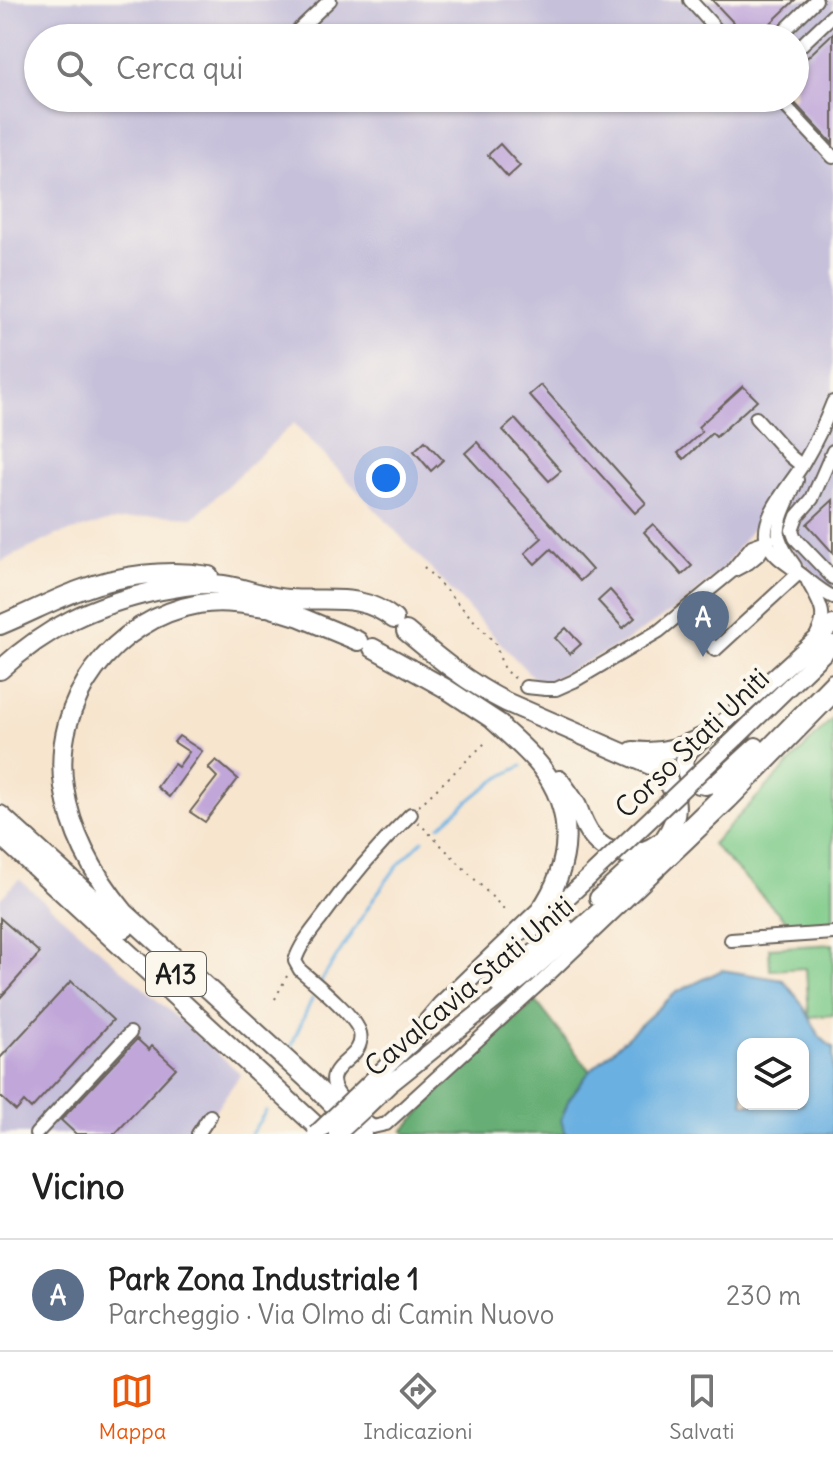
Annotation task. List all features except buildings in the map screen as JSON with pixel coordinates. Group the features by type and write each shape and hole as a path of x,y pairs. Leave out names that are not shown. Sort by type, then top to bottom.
{"highway":[{"path":"0,625 79,590 122,578 150,575 180,573 213,577 284,599"},
{"path":"0,670 21,650 81,614 109,603 172,588 203,585 221,585 284,599 352,599 384,611 438,659 482,691 655,767 667,778 674,793 676,806 673,824 662,840 647,851 618,853 603,847 589,832 570,795 528,745 445,688 366,644 300,617 203,585"},
{"name":"A13","path":"266,607 223,602 183,608 144,623 113,646 87,680 69,719 62,773 66,797 86,855 125,913 313,1084 362,1134"},
{"path":"409,1044 441,1006 540,911 550,898 563,866 566,831 559,797 541,766 492,719"},
{"path":"595,742 649,753 666,752 714,731"},
{"name":"A13","path":"0,815 352,1134"},
{"name":"A13","path":"0,835 325,1134"}],"main road":[{"path":"833,624 690,750 684,761 686,774 699,785 711,786 721,780 833,672"},
{"name":"Corso Stati Uniti","path":"586,880 833,644"},
{"name":"Corso Stati Uniti","path":"635,879 833,682"},
{"path":"389,1085 426,1047 729,778 777,725"},
{"name":"Cavalcavia Stati Uniti","path":"316,1134 389,1085 529,973 635,879"},
{"name":"Cavalcavia Stati Uniti","path":"337,1134 357,1105 409,1044 586,880"}],"street":[{"path":"305,24 330,0"},
{"path":"690,0 711,24"},
{"path":"791,24 816,0"},
{"path":"809,38 833,15"},
{"path":"791,112 833,157"},
{"path":"526,687 556,689 574,681 659,631 731,572 759,554 779,528 822,411 833,393"},
{"path":"802,466 833,402"},
{"path":"756,418 802,466"},
{"path":"833,451 812,499 797,516 792,530 795,538 833,578"},
{"path":"773,539 820,604 824,616 812,643"},
{"path":"684,612 715,650 802,576"},
{"path":"802,576 833,597"},
{"path":"411,814 347,881 305,941 295,961 300,970 352,1018 360,1033 360,1042 334,1075 332,1084 338,1095 373,1127 386,1124 572,954 730,802 833,697"},
{"path":"731,940 833,933"},
{"path":"36,1134 130,1033"},
{"path":"198,1134 210,1116"}],"path":[{"path":"424,567 495,643 504,670 526,687"},
{"path":"485,743 411,814 506,911"},
{"path":"275,999 295,961"}],"shaded area":[{"path":"0,0 833,0 833,593 789,546 754,526 723,568 688,600 625,642 540,685 294,423 194,517 160,515 107,522 57,535 0,562"},
{"path":"19,879 241,1074 198,1134 0,1134 0,899"}],"green space":[{"path":"833,718 833,926 795,930 712,844"},
{"path":"833,944 833,1015 809,1017 806,968 770,970 769,948"},
{"path":"536,1001 590,1071 569,1099 561,1120 566,1134 407,1134 403,1131 462,1067"}],"water":[{"path":"722,970 783,980 801,1002 820,1037 833,1048 833,1134 566,1134 561,1120 569,1099 590,1071 675,993"}],"waterway":[{"path":"440,826 489,785 522,766"},
{"path":"320,983 376,895 398,865 423,840"},
{"path":"289,1054 312,999"},
{"path":"251,1134 266,1111"}],"place":[{"name":"Park Zona Industriale 1","path":"703,657"}]}
